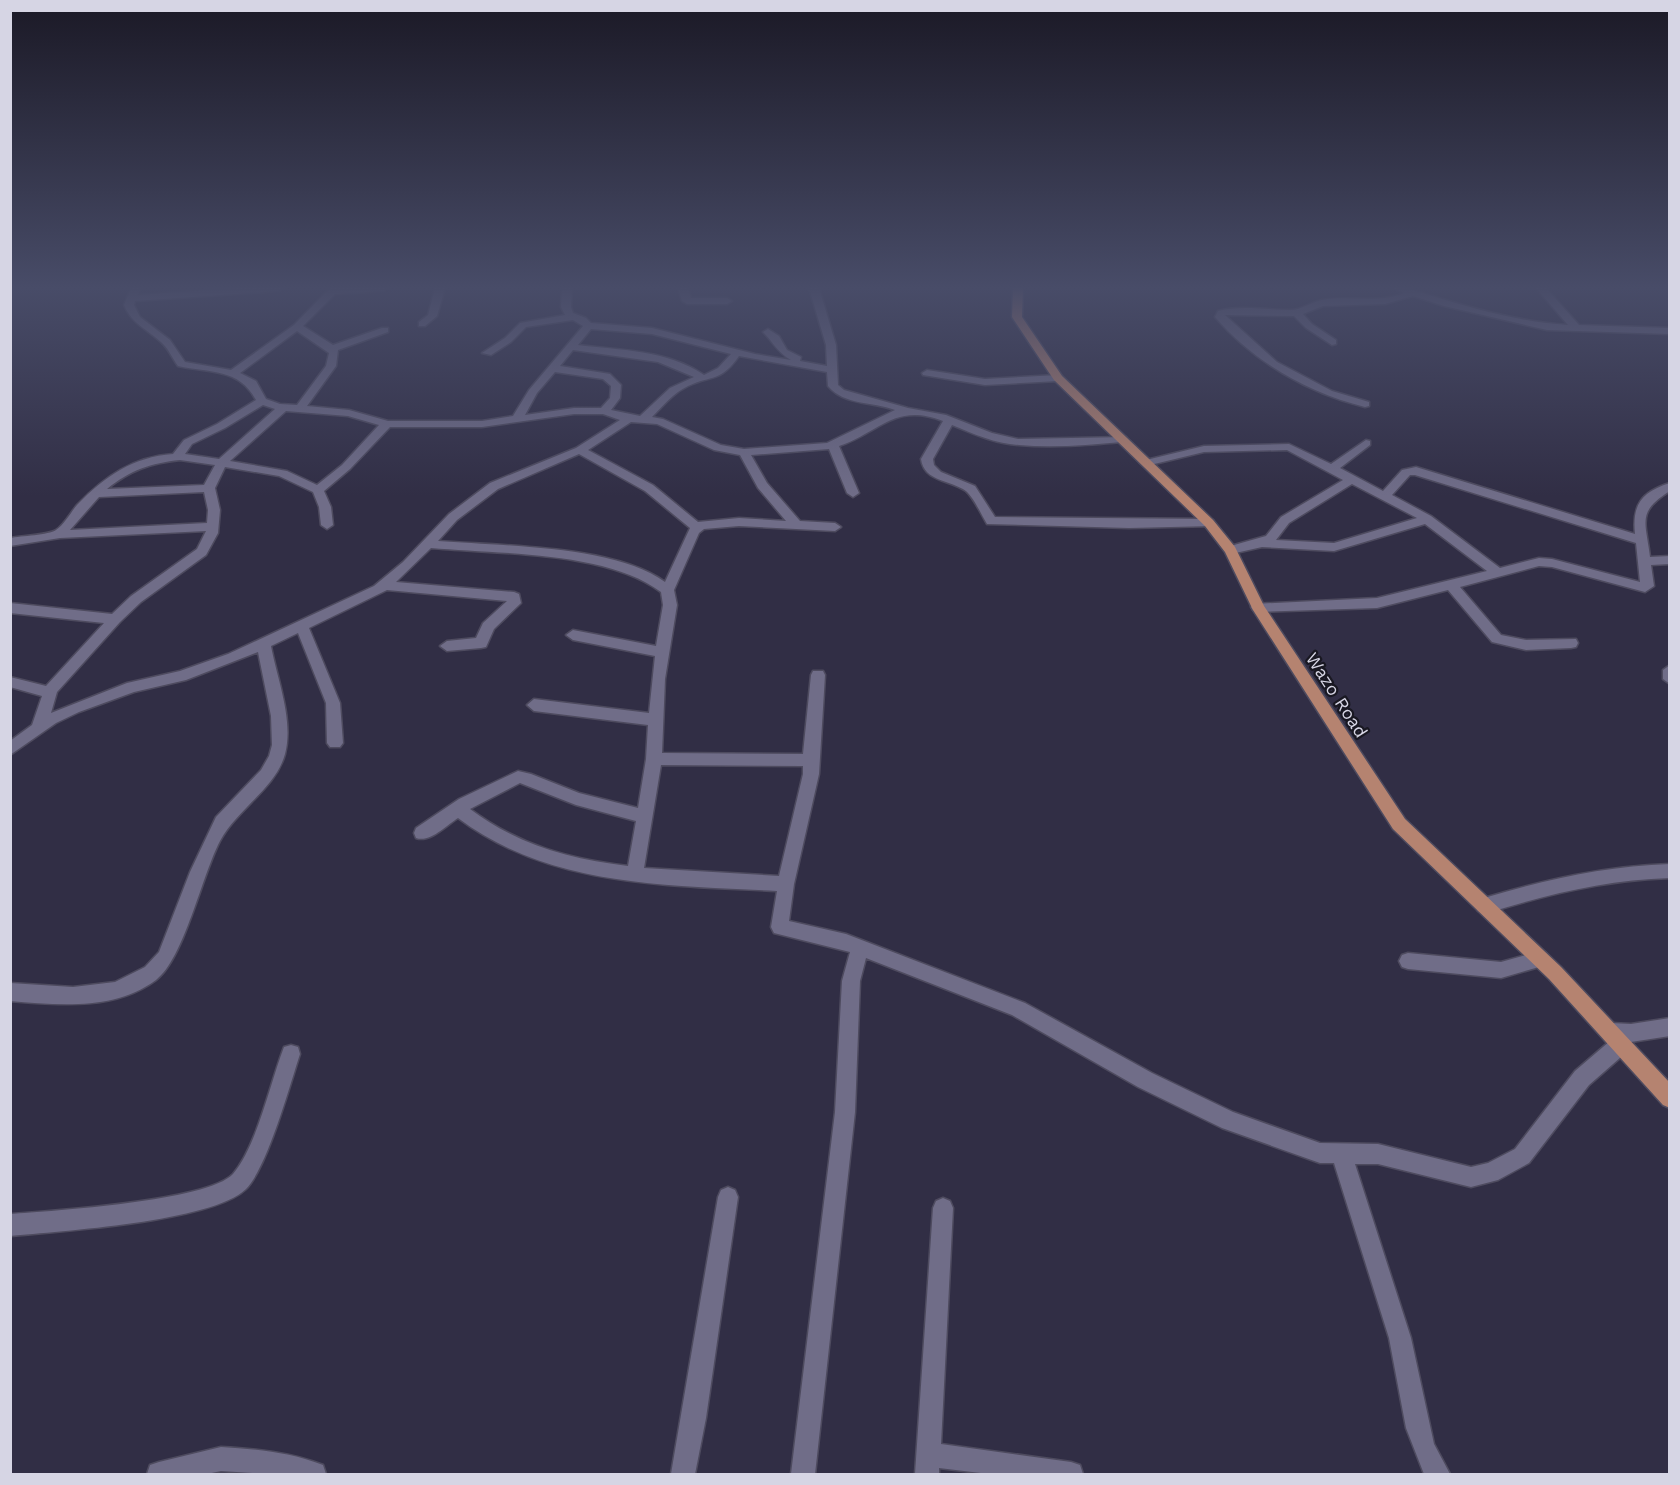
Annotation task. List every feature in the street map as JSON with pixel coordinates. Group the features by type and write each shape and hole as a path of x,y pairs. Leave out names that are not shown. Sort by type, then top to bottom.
{"main road":[{"name":"Wazo Road","path":"1044,357 1058,378 1209,523 1231,550 1258,607 1399,824 1540,959 1617,1038 1670,1098"}],"street":[{"path":"176,357 182,363 233,373 252,383 262,401 283,408 349,413 387,424 482,424 518,417 574,411 604,411 659,422 718,448 744,452 832,444 905,411"},
{"path":"233,373 255,357"},
{"path":"300,409 331,366 333,357"},
{"path":"518,417 552,368 563,357"},
{"path":"640,357 686,368 703,379"},
{"path":"10,749 58,715 96,699 200,670 233,658 386,585 453,517 494,486 580,450 636,419 675,389 714,377 723,371 733,357"},
{"path":"758,357 805,363 834,370"},
{"path":"794,357 805,363"},
{"path":"832,357 833,386 838,392 905,411 924,412 989,436 1018,442 1084,442 1122,439"},
{"path":"1265,357 1273,364 1328,393 1365,404"},
{"path":"552,368 606,375 611,379 616,385 615,398 604,411"},
{"path":"927,373 985,382 1058,378"},
{"path":"178,455 188,442 221,426 262,401"},
{"path":"39,727 50,693 115,619 136,599 200,554 209,541 212,527 214,510 209,488 223,461 283,408"},
{"path":"949,421 927,459 928,466 937,474 971,489 991,521 1209,523"},
{"path":"318,490 346,469 357,453 387,424"},
{"path":"1333,468 1366,443"},
{"path":"832,444 853,493"},
{"path":"1146,463 1204,449 1279,446 1300,450 1427,519 1496,571"},
{"path":"580,450 649,488 697,527 739,522 835,527"},
{"path":"744,452 762,485 797,525"},
{"path":"60,534 96,493 145,459 178,455 223,461 242,467 286,474 318,490 325,507 327,525"},
{"path":"1385,496 1406,472 1416,471 1641,540"},
{"path":"1263,543 1275,535 1285,520 1353,479"},
{"path":"1258,607 1377,603 1531,563 1552,563 1643,589 1647,586 1639,515 1642,506 1670,486"},
{"path":"96,493 209,488"},
{"path":"1231,550 1263,543 1334,547 1427,519"},
{"path":"10,542 60,534 212,527"},
{"path":"667,590 675,580 697,527"},
{"path":"426,544 564,555 648,576 667,590 670,605 661,652 654,759 635,873"},
{"path":"1643,561 1670,560"},
{"path":"386,585 514,597 514,603 488,626 481,643 447,646"},
{"path":"1451,585 1497,639 1526,645 1571,643"},
{"path":"10,608 115,619"},
{"path":"301,624 333,703 335,743"},
{"path":"573,635 661,652"},
{"path":"10,992 59,997 86,996 137,982 160,965 222,822 258,784 278,753 276,705 262,643"},
{"path":"1670,670 1670,679"},
{"path":"818,675 813,704 811,774 786,884 780,926 860,948 1018,1009 1145,1080 1220,1118 1310,1150 1341,1154 1378,1154 1471,1177 1491,1173 1522,1156 1582,1078 1617,1038 1631,1033 1670,1028"},
{"path":"10,682 50,693"},
{"path":"534,705 657,720"},
{"path":"654,759 805,760 810,762"},
{"path":"423,833 490,789 518,777 526,778 576,799 646,817"},
{"path":"458,809 499,840 530,853 635,873 786,884"},
{"path":"1484,906 1567,881 1631,871 1670,871"},
{"path":"803,1474 845,1112 851,981 860,948"},
{"path":"1408,961 1501,970 1540,959"},
{"path":"10,1225 116,1214 203,1200 229,1191 247,1169 291,1054"},
{"path":"1341,1154 1377,1257 1400,1336 1419,1429 1429,1461 1438,1474"},
{"path":"682,1474 696,1407 728,1197"},
{"path":"943,1208 928,1464 1071,1474"},
{"path":"159,1474 220,1459 267,1462 314,1474"}]}
